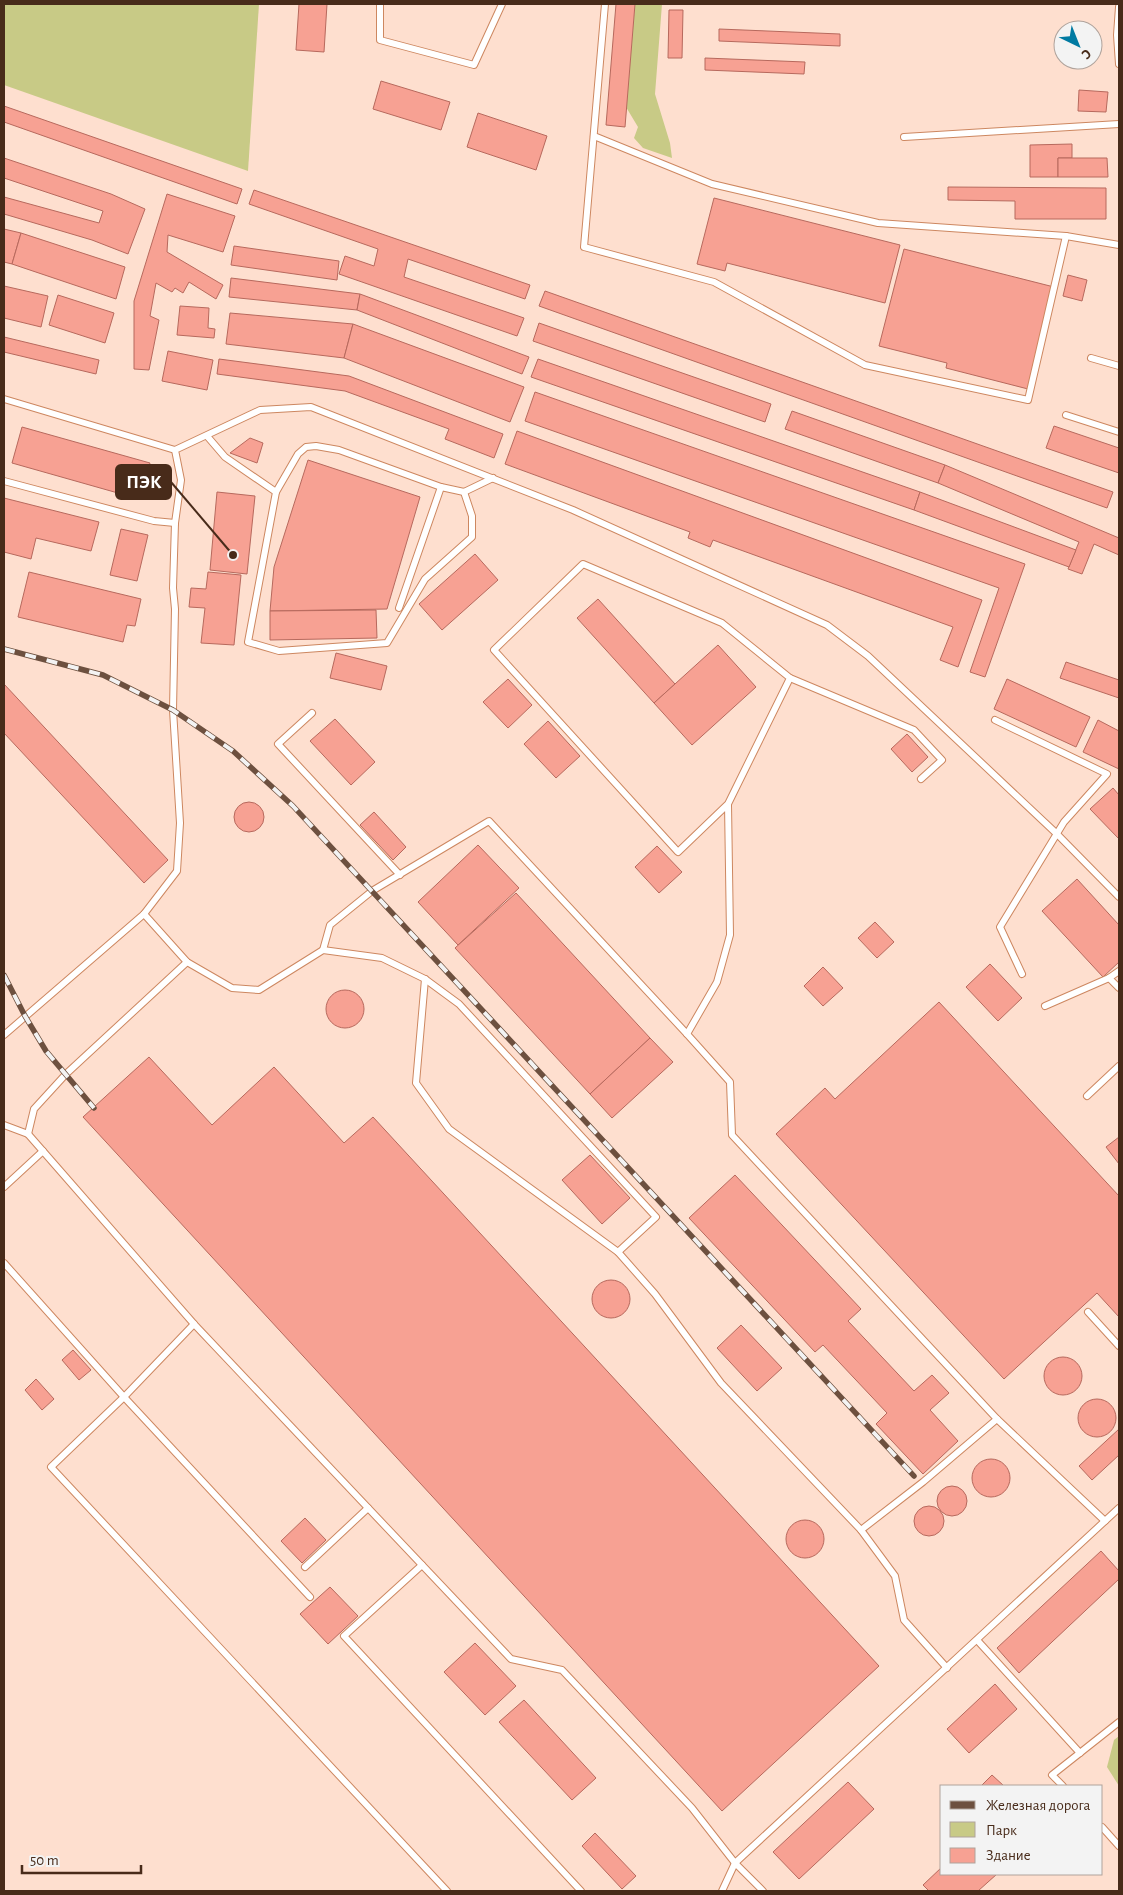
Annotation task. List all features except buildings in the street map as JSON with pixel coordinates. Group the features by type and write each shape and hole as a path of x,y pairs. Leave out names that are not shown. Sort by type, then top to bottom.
{"lane":[{"path":"380,4 380,40 474,65 502,4"},
{"path":"605,4 584,247 714,282 865,365 1028,400 1066,236"},
{"path":"1119,8 1117,35 1119,64"},
{"path":"904,137 1119,124"},
{"path":"594,136 712,184 878,223 1066,236 1119,245"},
{"path":"1091,358 1119,366"},
{"path":"4,399 175,450 260,410 312,407 582,514 827,625 868,656 1057,834 1119,897"},
{"path":"1066,415 1119,432"},
{"path":"207,436 226,457 276,492"},
{"path":"464,492 472,516 472,537 425,579 387,643 279,651 248,642 276,492 298,454 306,447 316,446 339,450 441,487 464,492 493,478"},
{"path":"4,1035 144,914 177,871 180,823 173,710 175,609 173,588 175,523 181,480 175,450"},
{"path":"4,481 154,521 175,523"},
{"path":"400,608 441,487"},
{"path":"790,678 728,804 678,852 494,650 583,564 722,623 790,678 914,730 942,760 921,779"},
{"path":"312,713 278,744 400,875"},
{"path":"994,720 1107,774 1064,822 1000,927 1022,974"},
{"path":"687,1034 717,982 730,935 728,804"},
{"path":"323,950 330,925 372,891 489,821 730,1082 732,1134 998,1420 1105,1521"},
{"path":"144,914 187,962 232,988 259,990 323,950 382,958 425,979 459,1004 656,1217 618,1252"},
{"path":"28,1134 34,1109 66,1074 187,962"},
{"path":"1045,1006 1109,978 1119,971"},
{"path":"1109,978 1119,988"},
{"path":"425,979 416,1083 449,1129 618,1252 655,1294 721,1383 861,1530 895,1576 904,1620 947,1668"},
{"path":"1088,1096 1119,1066"},
{"path":"4,1125 28,1134 194,1324 511,1659 562,1670 692,1808 735,1863 763,1891"},
{"path":"4,1187 43,1151"},
{"path":"4,1263 124,1398 310,1598"},
{"path":"1088,1312 1119,1346"},
{"path":"194,1324 124,1398 51,1467 447,1891"},
{"path":"861,1530 924,1482 998,1420"},
{"path":"305,1566 368,1508"},
{"path":"722,1891 735,1863 1119,1508"},
{"path":"422,1565 344,1636 581,1891"},
{"path":"977,1640 1080,1753"},
{"path":"1062,1785 1052,1775 1119,1722"},
{"path":"1103,1828 1119,1846"}],"green space":[{"path":"4,4 259,4 248,171 4,85"},
{"path":"635,4 662,4 655,94 670,143 672,158 643,148 634,138 638,127 626,107"},
{"path":"1119,1736 1119,1786 1107,1767 1114,1740"}],"railway":[{"path":"4,649 103,675 173,710 233,751 293,806 914,1476"},
{"path":"4,975 46,1051 94,1108"}],"place":[{"name":"ПЭК","path":"233,555"}]}
